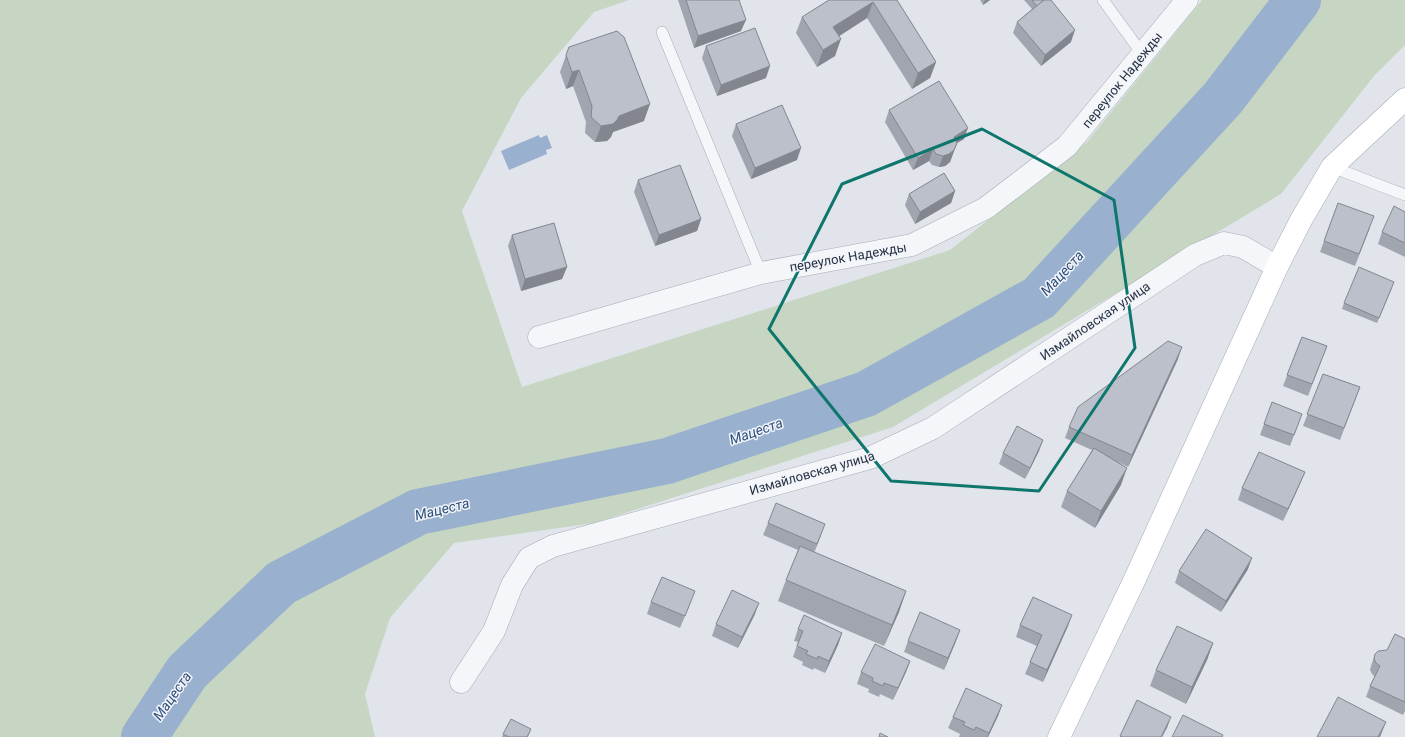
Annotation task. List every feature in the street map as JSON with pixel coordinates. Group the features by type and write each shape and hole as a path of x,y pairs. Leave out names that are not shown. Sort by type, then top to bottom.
{"street":[{"name":"переулок Надежды","path":"539,337 761,273 912,245 986,208 1067,146 1187,0"},
{"path":"1059,737 1134,581 1277,267 1302,220 1332,167 1405,99"},
{"name":"Измайловская улица","path":"461,682 494,631 512,585 529,558 554,546 870,458 933,428 1195,254 1224,243 1243,247 1277,267"}],"lane":[{"path":"1102,0 1143,55"},
{"path":"662,32 761,273"},
{"path":"1332,167 1405,195"}],"highlighted area":[{"path":"982,129 1114,200 1135,348 1039,491 891,481 769,329 842,184"}],"green space":[{"path":"0,0 629,0 594,12 521,98 462,211 522,387 950,250 1087,142 1202,0 1405,0 1405,45 1374,76 1281,194 893,427 594,523 454,543 390,618 365,694 375,737 0,737"}],"water":[{"path":"539,135 540,138 547,135 552,148 546,150 547,154 509,170 501,151"}],"building":[{"path":"686,0 739,0 746,20 698,36"},
{"path":"829,0 897,0 936,62 918,73 873,2 833,27 841,39 823,50 802,17"},
{"path":"1032,0 1044,0 1037,6"},
{"path":"1044,0 1051,0 1075,30 1045,55 1017,22"},
{"path":"755,28 770,66 721,85 706,46"},
{"path":"617,31 624,37 650,104 619,116 613,124 601,126 591,117 592,106 579,70 572,72 566,55 569,47"},
{"path":"939,81 968,128 954,137 957,143 954,150 949,154 943,156 936,154 933,149 918,158 889,110"},
{"path":"782,105 801,148 755,168 736,124"},
{"path":"680,165 701,219 659,235 638,180"},
{"path":"944,173 955,191 920,212 909,194"},
{"path":"1338,203 1374,216 1359,254 1324,241"},
{"path":"1394,206 1405,212 1405,243 1382,232"},
{"path":"554,223 567,267 525,279 512,235"},
{"path":"1359,267 1394,282 1379,318 1344,303"},
{"path":"1302,337 1327,346 1312,384 1287,375"},
{"path":"1168,341 1182,347 1132,455 1069,427 1078,407"},
{"path":"1323,374 1360,387 1344,428 1307,414"},
{"path":"1272,402 1302,414 1294,435 1264,424"},
{"path":"1017,426 1043,440 1030,468 1003,453"},
{"path":"1094,448 1127,468 1101,511 1067,491"},
{"path":"1259,452 1305,472 1288,509 1242,488"},
{"path":"776,503 825,524 817,544 768,523"},
{"path":"1206,529 1252,558 1226,601 1179,571"},
{"path":"800,546 906,591 892,625 786,580"},
{"path":"662,577 695,591 685,616 651,602"},
{"path":"732,590 759,603 742,637 716,624"},
{"path":"1033,597 1072,615 1047,670 1030,662 1042,635 1020,625"},
{"path":"920,612 960,630 948,658 908,641"},
{"path":"804,615 842,633 829,661 818,656 817,659 806,654 808,651 797,646 803,631 798,629"},
{"path":"1177,626 1213,643 1192,687 1156,670"},
{"path":"1395,634 1405,639 1405,702 1370,686 1380,666 1374,659 1375,654 1378,651 1387,650"},
{"path":"875,644 910,661 898,688 884,683 883,686 872,681 873,678 861,672"},
{"path":"966,688 1002,705 989,733 976,727 974,730 963,725 965,722 953,717"},
{"path":"1338,697 1386,722 1378,737 1317,737"},
{"path":"1137,700 1171,717 1161,737 1120,736"},
{"path":"1183,715 1223,735 1222,737 1172,737"},
{"path":"511,719 531,729 527,737 509,737 503,734"},
{"path":"880,733 888,737 879,737"}],"waterway":[{"name":"Мацеста","path":"144,737 187,672 281,583 418,512 667,461 866,394 1039,298 1223,98 1298,0"}]}
